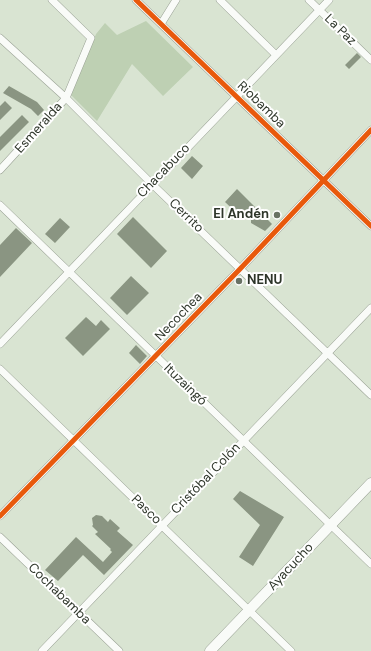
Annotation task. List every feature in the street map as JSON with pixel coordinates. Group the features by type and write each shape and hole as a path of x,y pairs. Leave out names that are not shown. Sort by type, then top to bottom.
{"main road":[{"name":"Ayacucho","path":"210,651 250,611 371,483"}],"street":[{"name":"Esmeralda","path":"0,170 66,98 91,38 52,0"},
{"name":"Riobamba","path":"136,0 371,226"},
{"path":"161,24 176,0"},
{"path":"220,0 276,55"},
{"name":"La Paz","path":"309,0 371,60"},
{"name":"Chacabuco","path":"0,344 67,272 329,0"},
{"name":"Cerrito","path":"0,38 66,98 152,184 371,395"},
{"name":"Necochea","path":"0,516 240,269 371,130"},
{"name":"Ituzaingó","path":"0,206 371,564"},
{"name":"Cristóbal Colón","path":"42,651 327,352 371,308"},
{"name":"Pasco","path":"0,369 291,651"},
{"name":"Cochabamba","path":"0,537 119,651"}],"green space":[{"path":"146,21 193,67 163,96 132,64 97,121 71,95 96,34 105,23 117,35"}],"building":[{"path":"357,53 361,57 349,69 345,65"},
{"path":"9,86 37,102 44,110 38,116 31,109 3,93"},
{"path":"5,101 12,108 0,120 0,106"},
{"path":"22,115 29,122 0,151 0,137"},
{"path":"192,156 203,166 192,179 181,168"},
{"path":"237,189 272,224 265,231 251,223 251,220 246,215 242,218 225,202"},
{"path":"133,217 167,251 151,268 117,234"},
{"path":"60,218 70,227 55,243 45,234"},
{"path":"16,228 32,243 0,277 0,245"},
{"path":"131,276 149,293 127,315 110,298"},
{"path":"86,317 96,326 101,320 110,329 83,356 65,338"},
{"path":"136,345 147,356 140,364 129,353"},
{"path":"240,491 284,517 253,566 239,557 260,525 233,499"},
{"path":"96,515 102,516 108,522 110,519 120,528 117,531 133,545 104,575 83,555 58,581 45,570 76,537 103,562 112,552 110,550 111,549 95,534 98,532 92,526 92,518"}],"cycle path":[{"path":"136,0 371,226"},
{"path":"0,516 240,269 371,130"}],"place":[{"name":"El Andén","path":"277,215"},
{"name":"NENU","path":"239,281"}]}
